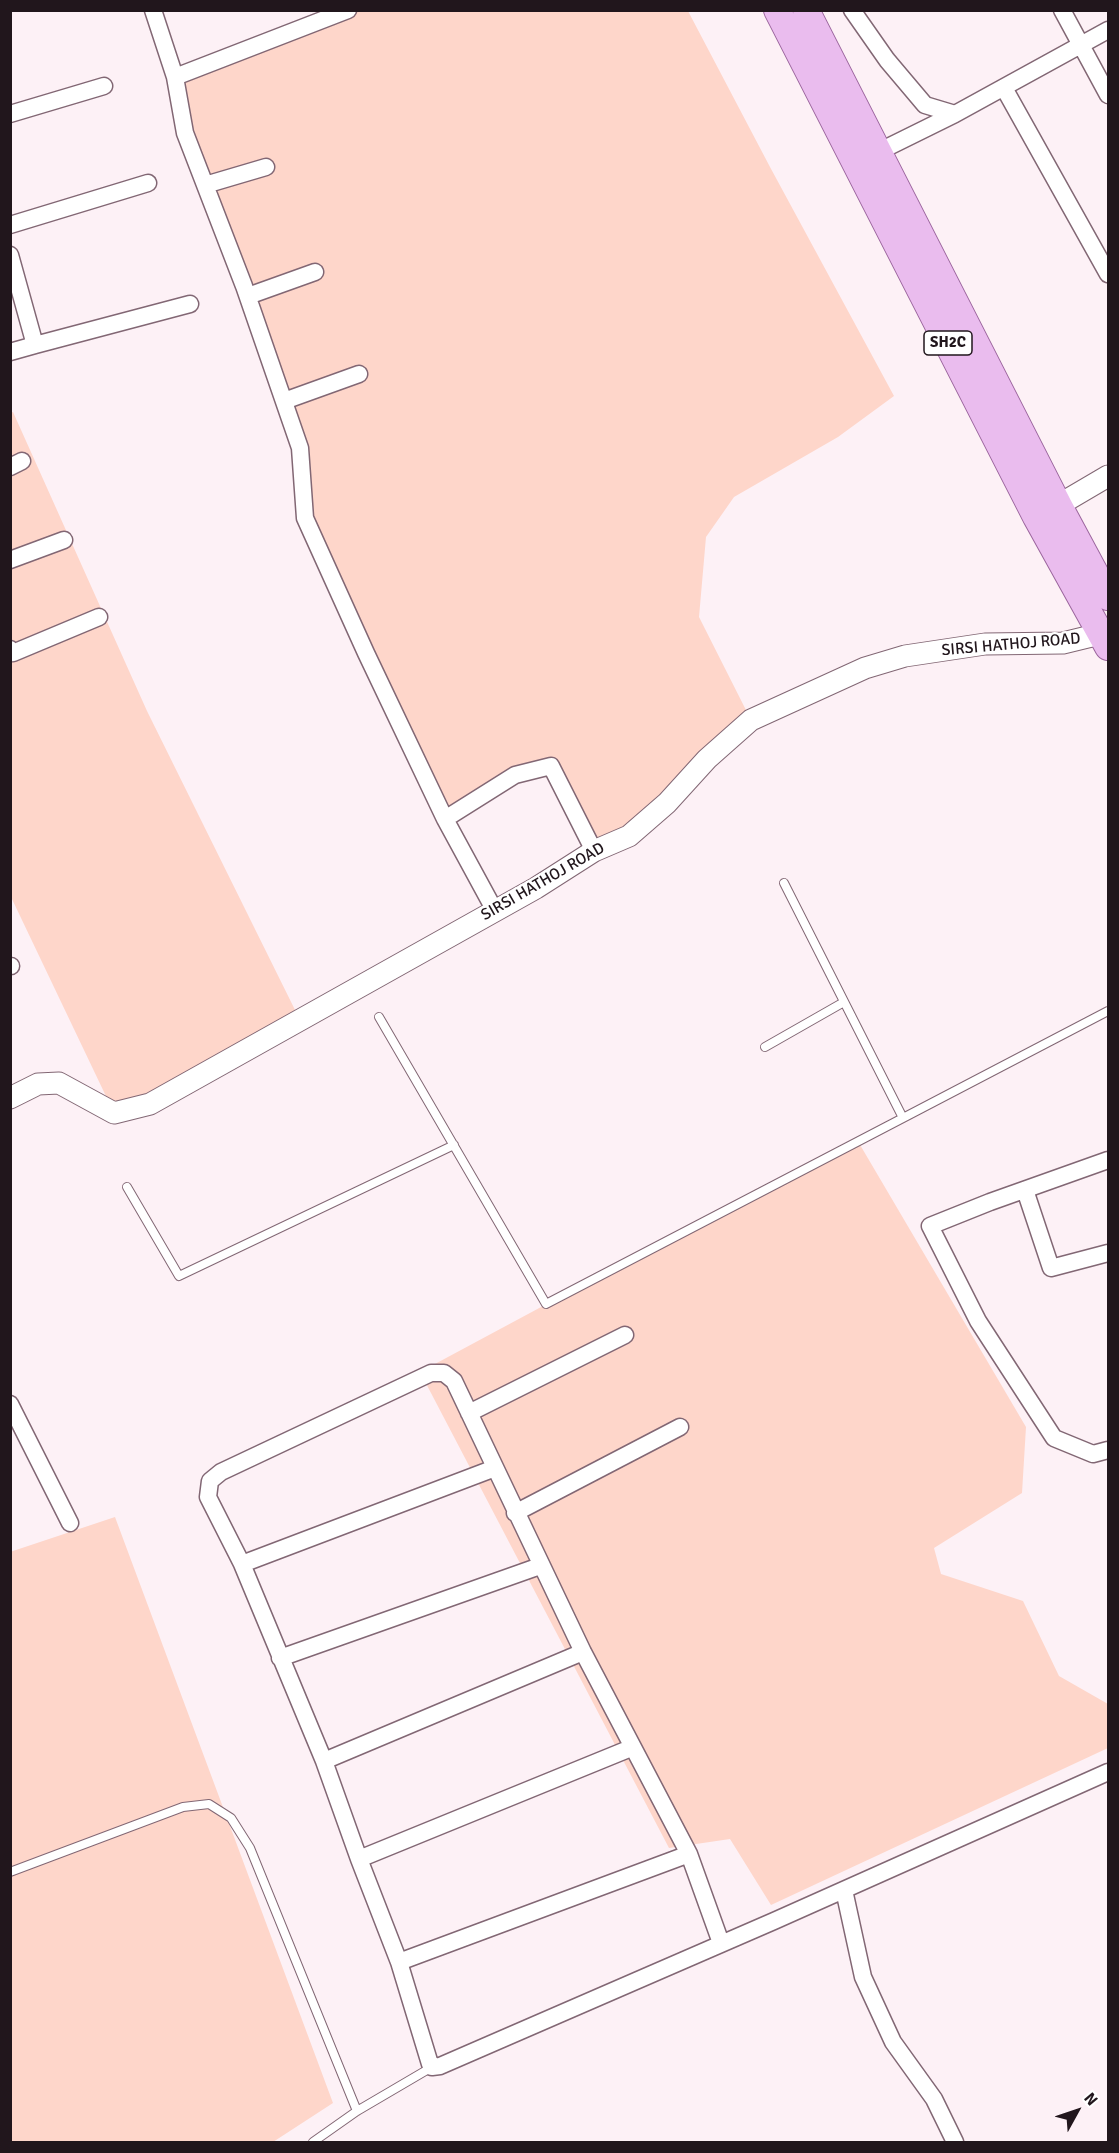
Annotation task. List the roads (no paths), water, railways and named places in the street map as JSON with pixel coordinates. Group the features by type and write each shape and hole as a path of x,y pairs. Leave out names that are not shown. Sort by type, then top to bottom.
{"main road":[{"name":"SH2C","path":"777,10 1036,517 1106,638"},
{"name":"SH2C","path":"806,10 1059,506 1108,597"}],"street":[{"path":"153,10 175,77 185,133 248,296 300,448 305,518 445,819 495,911"},
{"path":"175,77 348,10"},
{"path":"852,10 887,60 925,105 955,114"},
{"path":"1062,10 1108,94"},
{"path":"879,152 1004,88 1108,30"},
{"path":"10,114 104,86"},
{"path":"1004,88 1108,274"},
{"path":"205,185 266,167"},
{"path":"10,225 148,183"},
{"path":"10,255 34,345"},
{"path":"248,296 315,272"},
{"path":"10,352 190,304"},
{"path":"284,401 359,374"},
{"path":"1036,517 1059,506 1108,476"},
{"path":"10,560 64,540"},
{"path":"11,652 99,617"},
{"name":"SIRSI HATHOJ ROAD","path":"10,1098 38,1084 59,1083 114,1113 150,1104 536,888 594,851 629,836 667,803 707,759 751,720 865,668 905,656 984,644 1063,643 1106,638"},
{"path":"445,819 515,774 551,766 594,851"},
{"path":"1108,1160 930,1226 978,1321 1054,1438 1093,1454 1108,1449"},
{"path":"1025,1190 1052,1268 1108,1253"},
{"path":"469,1413 625,1335"},
{"path":"721,1942 689,1854 631,1748 540,1566 454,1381 444,1373 432,1373 221,1472 210,1481 208,1497 242,1564 324,1761 399,1962 432,2067 440,2066 844,1890 1108,1772"},
{"path":"10,1404 70,1523"},
{"path":"516,1513 680,1427"},
{"path":"242,1564 495,1468"},
{"path":"280,1658 540,1566"},
{"path":"324,1761 583,1652"},
{"path":"359,1859 631,1748"},
{"path":"399,1962 689,1854"},
{"path":"844,1890 862,1977 893,2042 934,2099 954,2142"}],"lane":[{"path":"784,883 903,1118"},
{"path":"765,1047 844,1002"},
{"path":"379,1017 546,1304 1108,1011"},
{"path":"127,1187 179,1276 454,1145"},
{"path":"10,1872 183,1807 209,1804 231,1818 250,1848 357,2111"},
{"path":"313,2142 357,2111 432,2067"}]}
